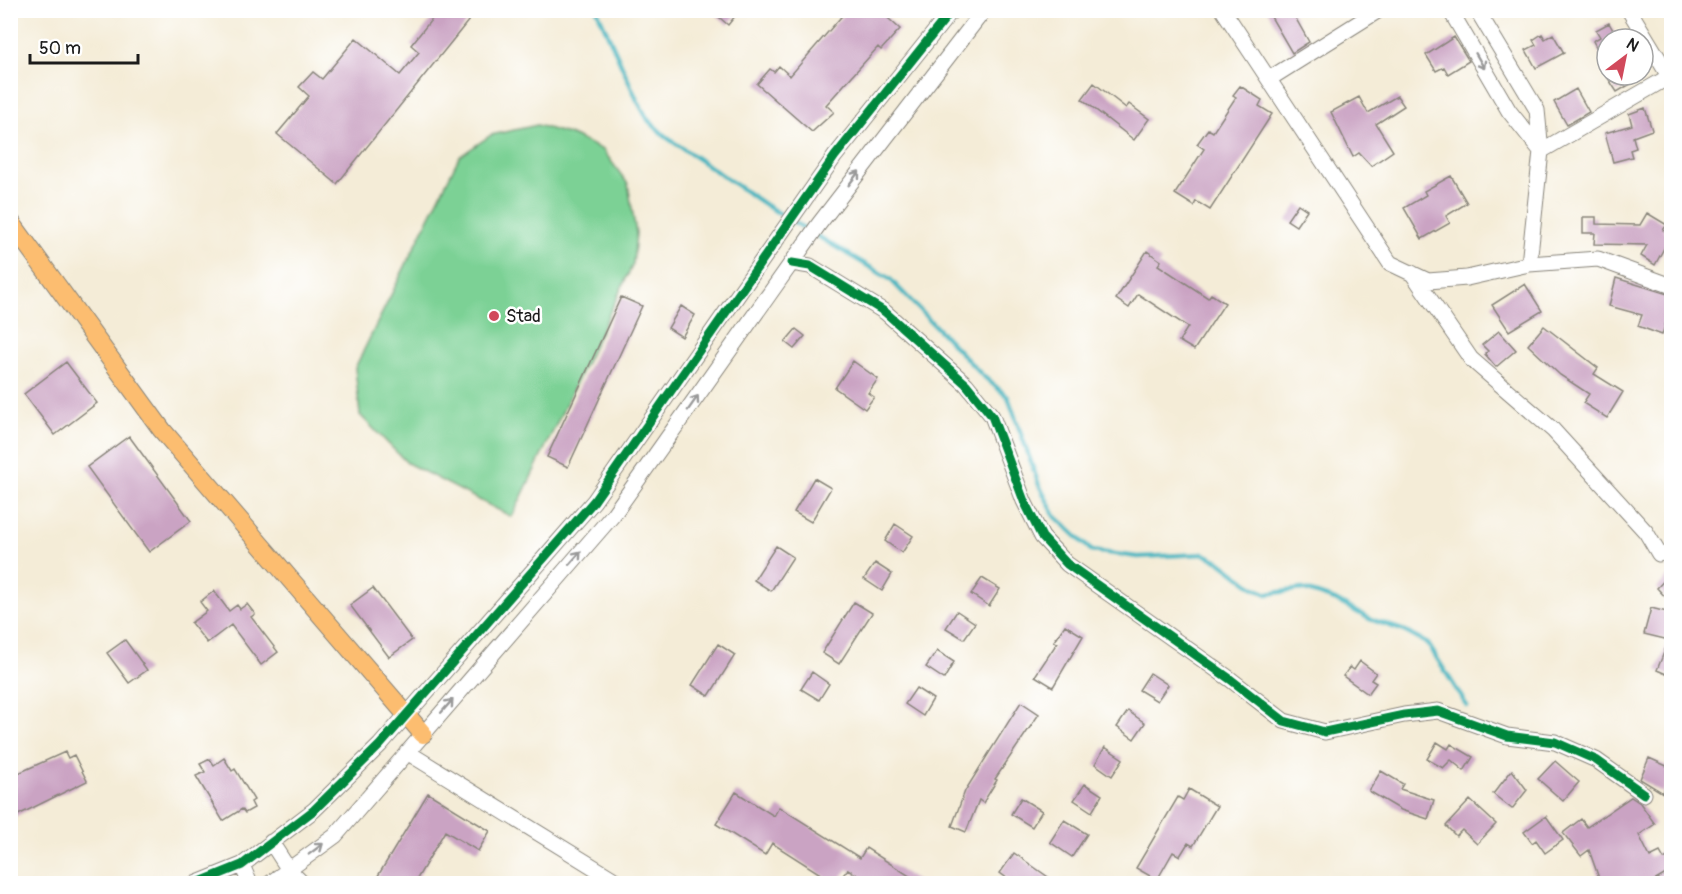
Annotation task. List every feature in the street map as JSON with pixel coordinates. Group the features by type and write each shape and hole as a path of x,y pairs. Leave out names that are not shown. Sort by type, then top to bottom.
{"main road":[{"path":"10,221 162,430 408,713 423,734"}],"street":[{"path":"195,884 242,865 314,810 380,745 594,501 785,228 800,210 835,156 952,10"},
{"path":"269,884 335,836 613,515 819,224 984,10"},
{"path":"1223,10 1390,262 1428,281 1467,278 1529,264 1598,259 1671,286"},
{"path":"1269,79 1379,10"},
{"path":"1450,10 1509,111 1541,151"},
{"path":"1477,10 1537,110 1541,151 1529,264"},
{"path":"1541,151 1670,76 1629,10"},
{"path":"792,263 810,266 885,312 966,384 992,416 1024,501 1041,537 1067,564 1197,658 1230,679 1284,721 1325,732 1404,715 1438,711 1508,736 1555,742 1596,760 1644,794"},
{"path":"1412,273 1471,359 1553,429 1646,532 1659,555"},
{"path":"407,752 621,884"},
{"path":"271,842 289,870 303,884"},
{"path":"242,865 250,884"}],"green space":[{"name":"Stad","path":"537,125 571,135 603,150 628,184 636,233 633,264 512,517 407,463 360,415 355,368 459,157 491,135"}],"building":[{"path":"439,10 477,10 337,184 277,134 309,96 299,87 313,72 322,79 356,38 400,75 419,52 411,45"},
{"path":"711,10 740,10 728,25"},
{"path":"847,10 879,10 900,29 881,50 878,47 826,105 834,112 812,132 757,84 770,69 774,72 779,66 790,76"},
{"path":"1267,10 1291,10 1309,42 1292,53"},
{"path":"1542,34 1545,39 1553,34 1564,53 1536,68 1526,50 1536,45 1533,40"},
{"path":"1454,37 1469,61 1448,74 1444,67 1436,71 1426,55"},
{"path":"1094,83 1126,108 1129,104 1149,119 1134,140 1082,99"},
{"path":"1240,86 1262,100 1259,106 1272,114 1210,210 1196,201 1194,206 1175,194 1204,149 1197,144 1208,129 1213,132 1236,97 1233,95"},
{"path":"1614,87 1626,87 1617,92"},
{"path":"1576,89 1589,112 1567,125 1554,102"},
{"path":"1397,96 1404,106 1376,124 1393,151 1371,166 1359,153 1353,157 1331,112 1359,97 1368,113"},
{"path":"1645,108 1652,130 1633,137 1636,148 1630,150 1632,157 1613,162 1605,133 1632,125 1629,114"},
{"path":"1451,176 1467,203 1446,216 1450,223 1422,239 1404,208 1426,195 1424,191"},
{"path":"1298,204 1307,210 1296,226 1287,220"},
{"path":"1647,213 1667,225 1663,230 1671,235 1655,265 1641,256 1647,245 1594,244 1595,233 1583,233 1583,217 1596,217 1596,224 1640,225"},
{"path":"1147,251 1161,261 1158,265 1208,298 1211,294 1225,303 1194,350 1179,341 1188,327 1138,294 1129,308 1116,299"},
{"path":"1616,278 1671,295 1671,321 1667,319 1662,335 1638,326 1642,315 1609,306"},
{"path":"1525,284 1542,311 1509,331 1492,305"},
{"path":"621,297 642,306 568,467 547,457"},
{"path":"681,306 695,315 682,337 668,328"},
{"path":"1544,326 1598,368 1594,374 1623,392 1607,418 1583,403 1589,394 1560,375 1528,345"},
{"path":"796,329 805,336 794,349 785,342"},
{"path":"1499,331 1516,350 1496,367 1485,354 1488,351 1482,345"},
{"path":"853,361 878,379 868,393 874,397 865,409 835,388"},
{"path":"66,362 97,403 55,435 24,394"},
{"path":"129,436 191,521 149,552 87,467"},
{"path":"814,478 831,488 811,522 794,512"},
{"path":"895,524 913,536 902,553 885,541"},
{"path":"776,546 793,557 771,591 754,580"},
{"path":"875,563 892,574 882,591 864,579"},
{"path":"1671,573 1671,603 1657,588"},
{"path":"982,578 1000,589 989,606 971,594"},
{"path":"373,588 412,640 389,657 350,605"},
{"path":"214,591 229,611 237,605 240,609 247,604 255,614 251,617 278,652 261,665 231,625 207,643 191,623 207,611 200,602"},
{"path":"854,602 872,613 839,664 822,653"},
{"path":"1651,608 1671,613 1671,676 1657,670 1669,640 1644,634"},
{"path":"957,611 975,623 964,639 946,628"},
{"path":"1065,625 1083,636 1053,687 1035,676 1057,643 1054,641"},
{"path":"125,640 147,670 129,683 107,653"},
{"path":"718,644 735,655 709,696 692,685"},
{"path":"937,651 954,662 944,679 926,667"},
{"path":"1360,661 1376,673 1371,680 1376,683 1368,694 1343,676 1350,667 1354,670"},
{"path":"812,672 829,684 819,700 801,689"},
{"path":"1150,673 1168,685 1157,701 1139,690"},
{"path":"916,688 933,699 923,716 905,704"},
{"path":"1021,702 1039,714 995,779 997,780 983,803 979,800 966,832 952,826 965,791"},
{"path":"1128,711 1145,723 1134,739 1117,727"},
{"path":"1437,742 1448,749 1451,744 1473,757 1464,771 1451,760 1443,768 1427,759"},
{"path":"1105,747 1123,759 1112,776 1095,764"},
{"path":"65,752 68,758 74,755 87,781 10,819 10,789 16,786 12,776"},
{"path":"224,758 232,771 235,769 254,800 251,802 254,808 245,813 242,809 223,821 196,776 205,772 200,764 210,759 214,765"},
{"path":"1649,758 1671,768 1663,793 1640,779"},
{"path":"1555,761 1579,782 1563,801 1538,779"},
{"path":"1512,770 1527,790 1512,809 1493,794"},
{"path":"1381,771 1403,784 1400,789 1434,800 1428,819 1401,810 1369,791"},
{"path":"1085,784 1102,795 1092,812 1074,800"},
{"path":"1189,789 1217,806 1193,846 1188,843 1180,856 1173,852 1157,880 1136,868 1178,797 1183,800"},
{"path":"736,792 774,816 779,807 860,858 866,848 922,884 871,884 848,869 836,884 772,843 765,855 716,824"},
{"path":"428,793 490,831 478,851 445,831 414,884 373,884"},
{"path":"1631,797 1640,803 1655,824 1639,835 1650,857 1660,852 1664,859 1671,855 1671,871 1649,884 1601,884 1589,850 1581,856 1563,833 1581,819 1587,827"},
{"path":"1021,798 1042,811 1032,827 1011,814"},
{"path":"1470,800 1496,824 1477,844 1462,830 1456,836 1446,826"},
{"path":"1546,816 1563,840 1545,853 1536,840 1532,843 1524,832"},
{"path":"1064,820 1087,834 1072,857 1050,842"},
{"path":"1014,853 1058,884 1015,884 1000,873"}],"waterway":[{"path":"597,10 637,100 648,120 666,137 767,206 890,279 982,375 1008,397 1039,485 1055,516 1092,551 1138,557 1204,554 1219,561 1253,587 1267,594 1302,589 1335,600 1370,619 1402,630 1428,644 1467,706"}],"cycle path":[{"path":"195,884 242,865 314,810 380,745 594,501 835,156 952,10"},
{"path":"792,263 810,266 885,312 966,384 992,416 1024,501 1042,537 1067,564 1230,679 1284,721 1325,732 1404,715 1438,711 1507,736 1555,742 1596,760 1644,794"}],"place":[{"name":"Stad","path":"494,316"}]}
